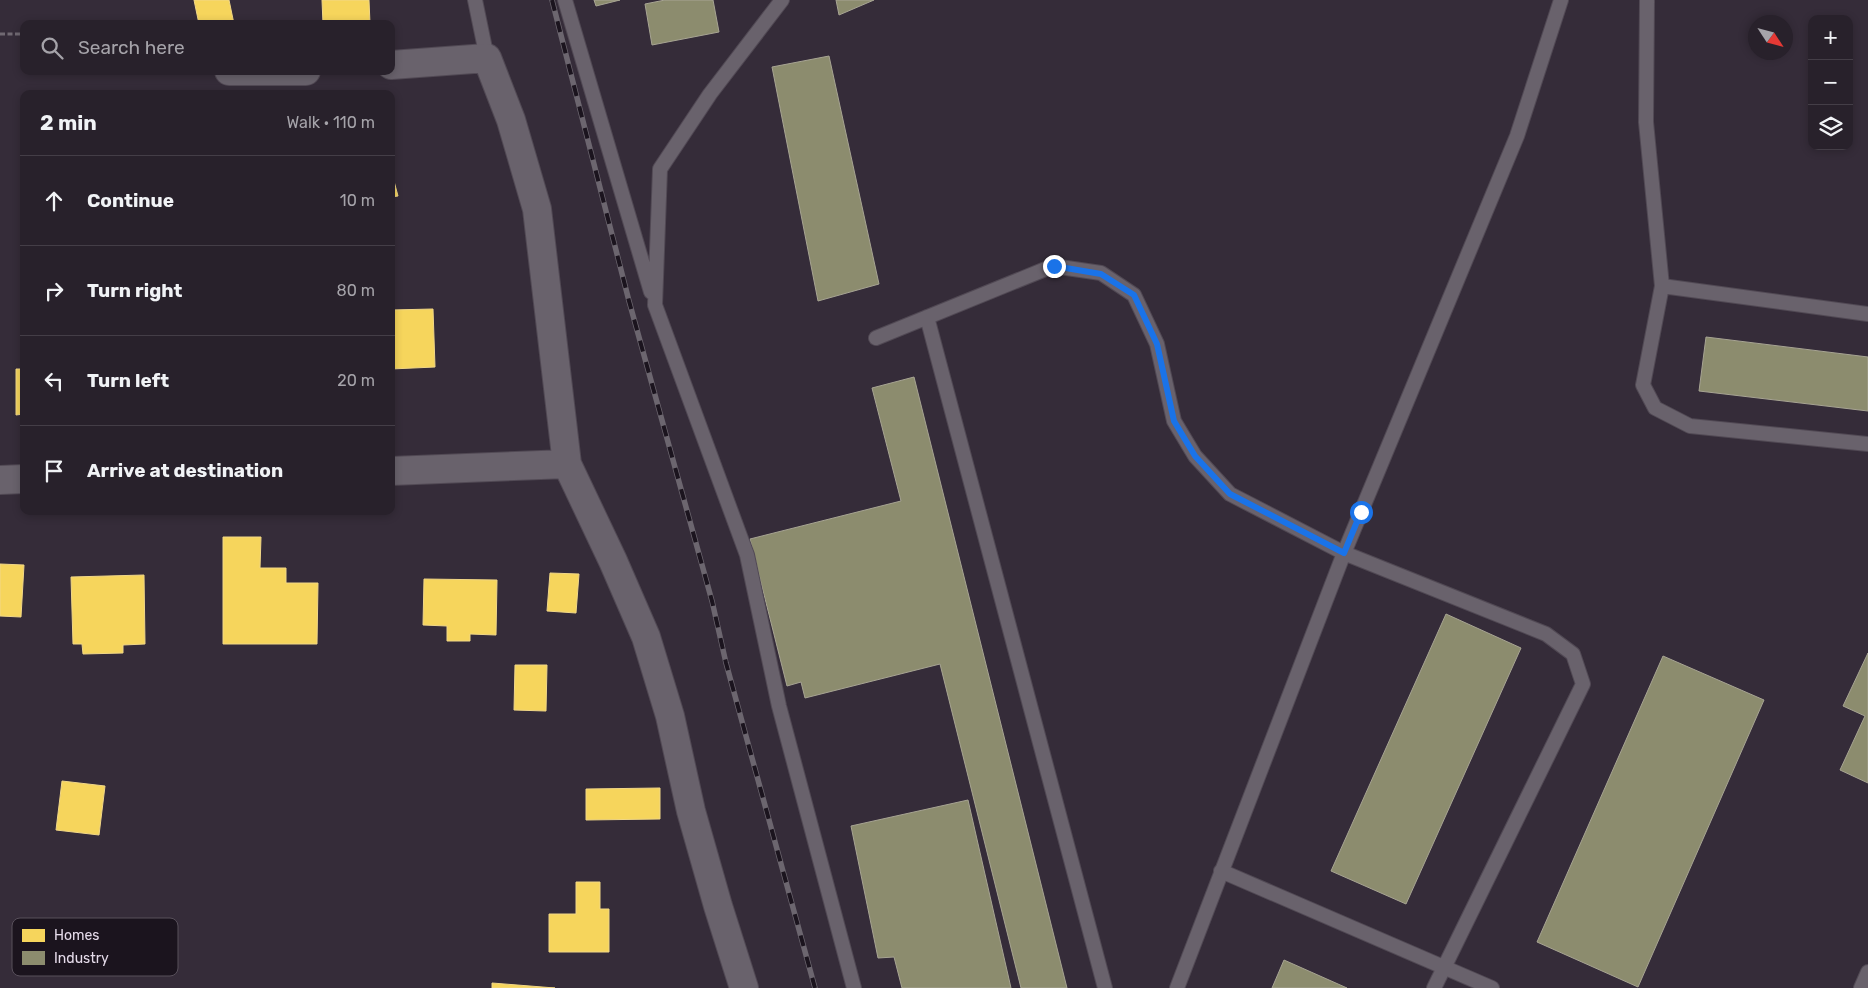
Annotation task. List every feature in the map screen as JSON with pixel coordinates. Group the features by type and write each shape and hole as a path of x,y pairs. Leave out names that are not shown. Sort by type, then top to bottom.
{"street":[{"path":"395,65 487,58 511,120 537,209 567,464 614,561 646,637 670,716 691,811 744,988"},
{"path":"395,471 567,464"},
{"path":"0,480 20,479"}],"lane":[{"path":"475,0 487,58"},
{"path":"565,0 655,305 747,555 779,706 854,988"},
{"path":"655,305 660,168 710,94 782,0"},
{"path":"1177,988 1344,553 1516,136 1561,0"},
{"path":"1647,0 1646,122 1662,286 1643,385 1655,408 1690,426 1868,444"},
{"path":"876,338 1054,266 1101,274 1134,295 1157,344 1174,421 1195,456 1230,494 1344,553 1546,634 1573,654 1583,684 1434,988"},
{"path":"1662,286 1868,314"},
{"path":"927,318 1105,988"},
{"path":"1221,872 1492,988"},
{"path":"1861,988 1868,972"}],"path":[{"path":"0,34 20,34"}],"building: Homes":[{"path":"194,0 229,0 233,20 198,20"},
{"path":"322,0 369,0 370,20 323,20"},
{"path":"395,185 398,196 395,196"},
{"path":"433,309 435,367 395,369 395,310"},
{"path":"16,369 20,369 20,414 16,415"},
{"path":"223,537 261,537 260,568 286,568 286,583 318,583 317,644 223,644"},
{"path":"0,564 24,565 21,617 0,616"},
{"path":"550,573 579,574 576,613 547,611"},
{"path":"144,575 145,644 123,645 123,653 83,654 82,644 73,644 71,577"},
{"path":"424,579 497,580 496,635 470,634 470,641 447,641 447,626 423,625"},
{"path":"515,665 547,665 546,711 514,710"},
{"path":"62,781 105,786 99,835 56,830"},
{"path":"660,788 660,819 586,820 586,789"},
{"path":"576,882 600,882 600,909 609,909 609,952 549,952 549,914 576,914"},
{"path":"492,983 555,988 492,988"}],"building: Industry":[{"path":"594,0 620,0 596,6"},
{"path":"665,0 713,0 719,32 652,45 645,4"},
{"path":"836,0 874,0 839,15"},
{"path":"829,56 879,284 818,301 772,67"},
{"path":"1706,337 1868,357 1868,411 1699,391"},
{"path":"914,377 1067,988 1021,988 940,664 805,698 801,682 787,686 750,539 901,501 872,388"},
{"path":"1446,614 1521,648 1406,904 1331,871"},
{"path":"1868,653 1868,783 1840,770 1865,716 1843,706"},
{"path":"1663,656 1764,700 1638,987 1537,942"},
{"path":"968,800 1011,988 902,988 894,957 878,958 851,826"},
{"path":"1284,960 1347,988 1272,988"}],"railway":[{"path":"552,0 629,301 712,601 726,663 815,988"}],"route":[{"path":"1054,266 1101,274 1134,295 1157,344 1174,421 1195,456 1230,494 1344,553 1361,512"}]}
